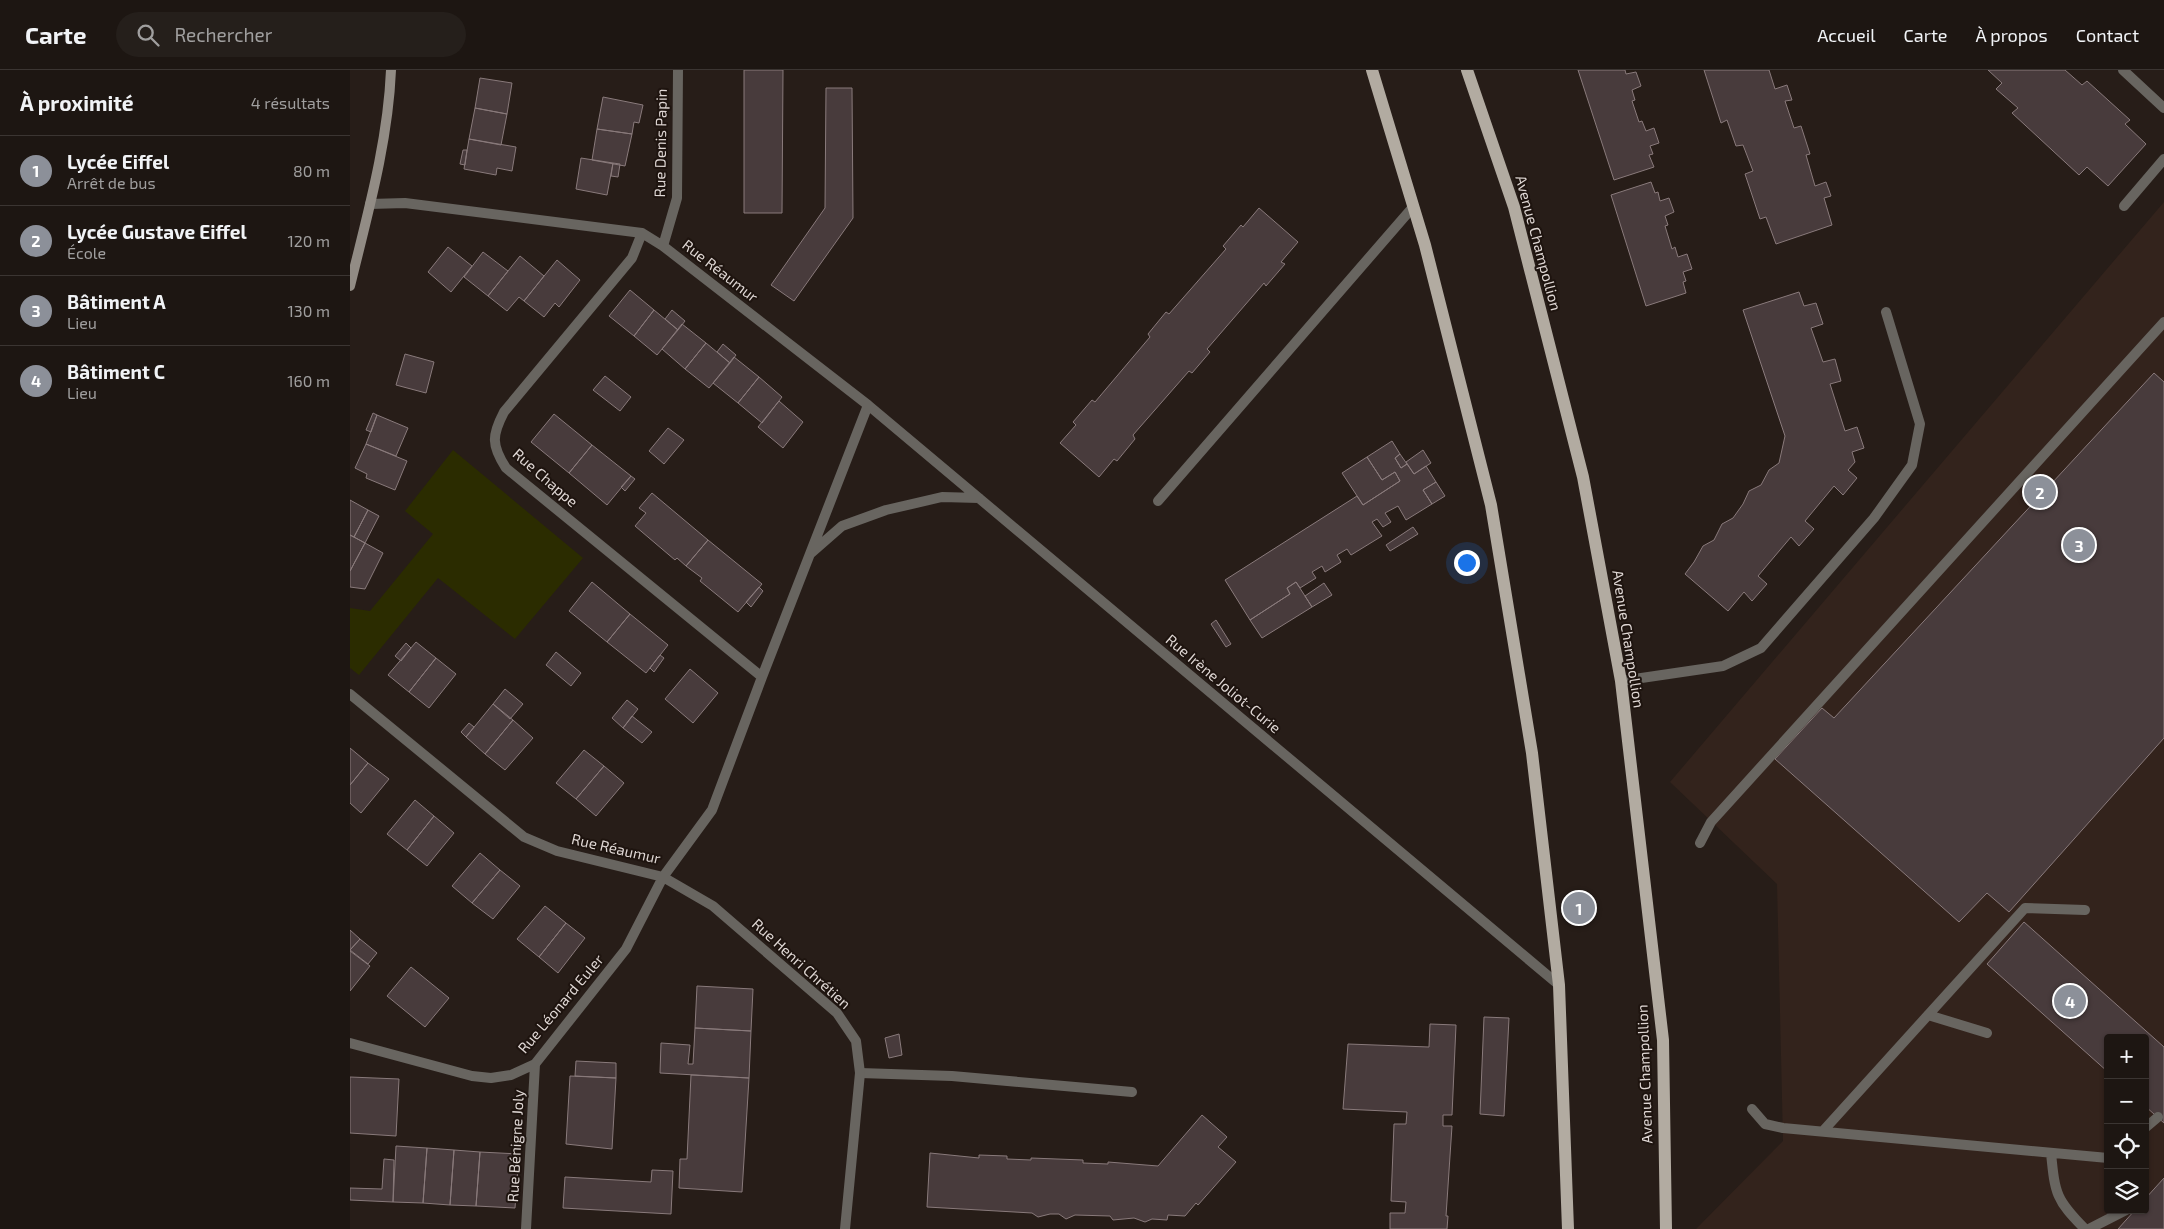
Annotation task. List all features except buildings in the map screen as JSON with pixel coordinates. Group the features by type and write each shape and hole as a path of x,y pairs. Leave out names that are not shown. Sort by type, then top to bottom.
{"main road":[{"path":"350,286 370,204 390,99 391,70"},
{"path":"1372,70 1425,245 1491,505 1532,753 1559,985 1568,1229"},
{"name":"Avenue Champollion","path":"1467,70 1514,207 1583,477 1621,681 1663,1040 1666,1229"}],"street":[{"name":"Rue Denis Papin","path":"663,246 677,198 678,70"},
{"path":"2123,70 2164,108"},
{"path":"2124,206 2164,159"},
{"name":"Rue Réaumur","path":"350,694 524,837 557,850 663,877 712,810 762,676 868,405 663,246 642,233 405,204 370,204"},
{"path":"1158,501 1413,207"},
{"name":"Rue Chappe","path":"642,233 632,258 504,412 497,424 494,440 495,448 497,455 506,468 762,676"},
{"path":"1621,681 1723,666 1761,648 1874,518 1912,465 1920,424 1886,312"},
{"path":"1700,843 1711,822 2164,322"},
{"name":"Rue Irène Joliot-Curie","path":"868,405 1559,985"},
{"name":"Rue Réaumur","path":"810,554 842,526 886,510 942,497 979,498"},
{"name":"Rue Léonard Euler","path":"350,1043 472,1076 491,1078 511,1075 535,1064 626,949 663,877"},
{"name":"Rue Henri Chrétien","path":"663,877 713,906 837,1013 856,1041 860,1073 845,1229"},
{"path":"1823,1132 2025,908 2084,910"},
{"path":"1928,1015 1987,1032"},
{"name":"Rue Bénigne Joly","path":"526,1229 535,1064"},
{"path":"860,1073 952,1076 1132,1092"},
{"path":"1752,1108 1765,1124 1823,1132 2104,1158"},
{"path":"2149,1125 2158,1117"},
{"path":"2051,1153 2055,1188 2064,1209 2087,1229 2118,1214"}],"shaded area":[{"path":"2164,202 2164,1229 1696,1229 1783,1141 1777,884 1670,782"},
{"path":"453,450 583,558 515,639 438,578 359,675 350,668 350,608 370,611 433,534 405,511"}],"place":[{"name":"Lycée Gustave Eiffel","path":"2040,492"},
{"name":"Bâtiment A","path":"2079,545"},
{"name":"Lycée Eiffel","path":"1579,908"},
{"name":"Bâtiment C","path":"2070,1001"}]}
